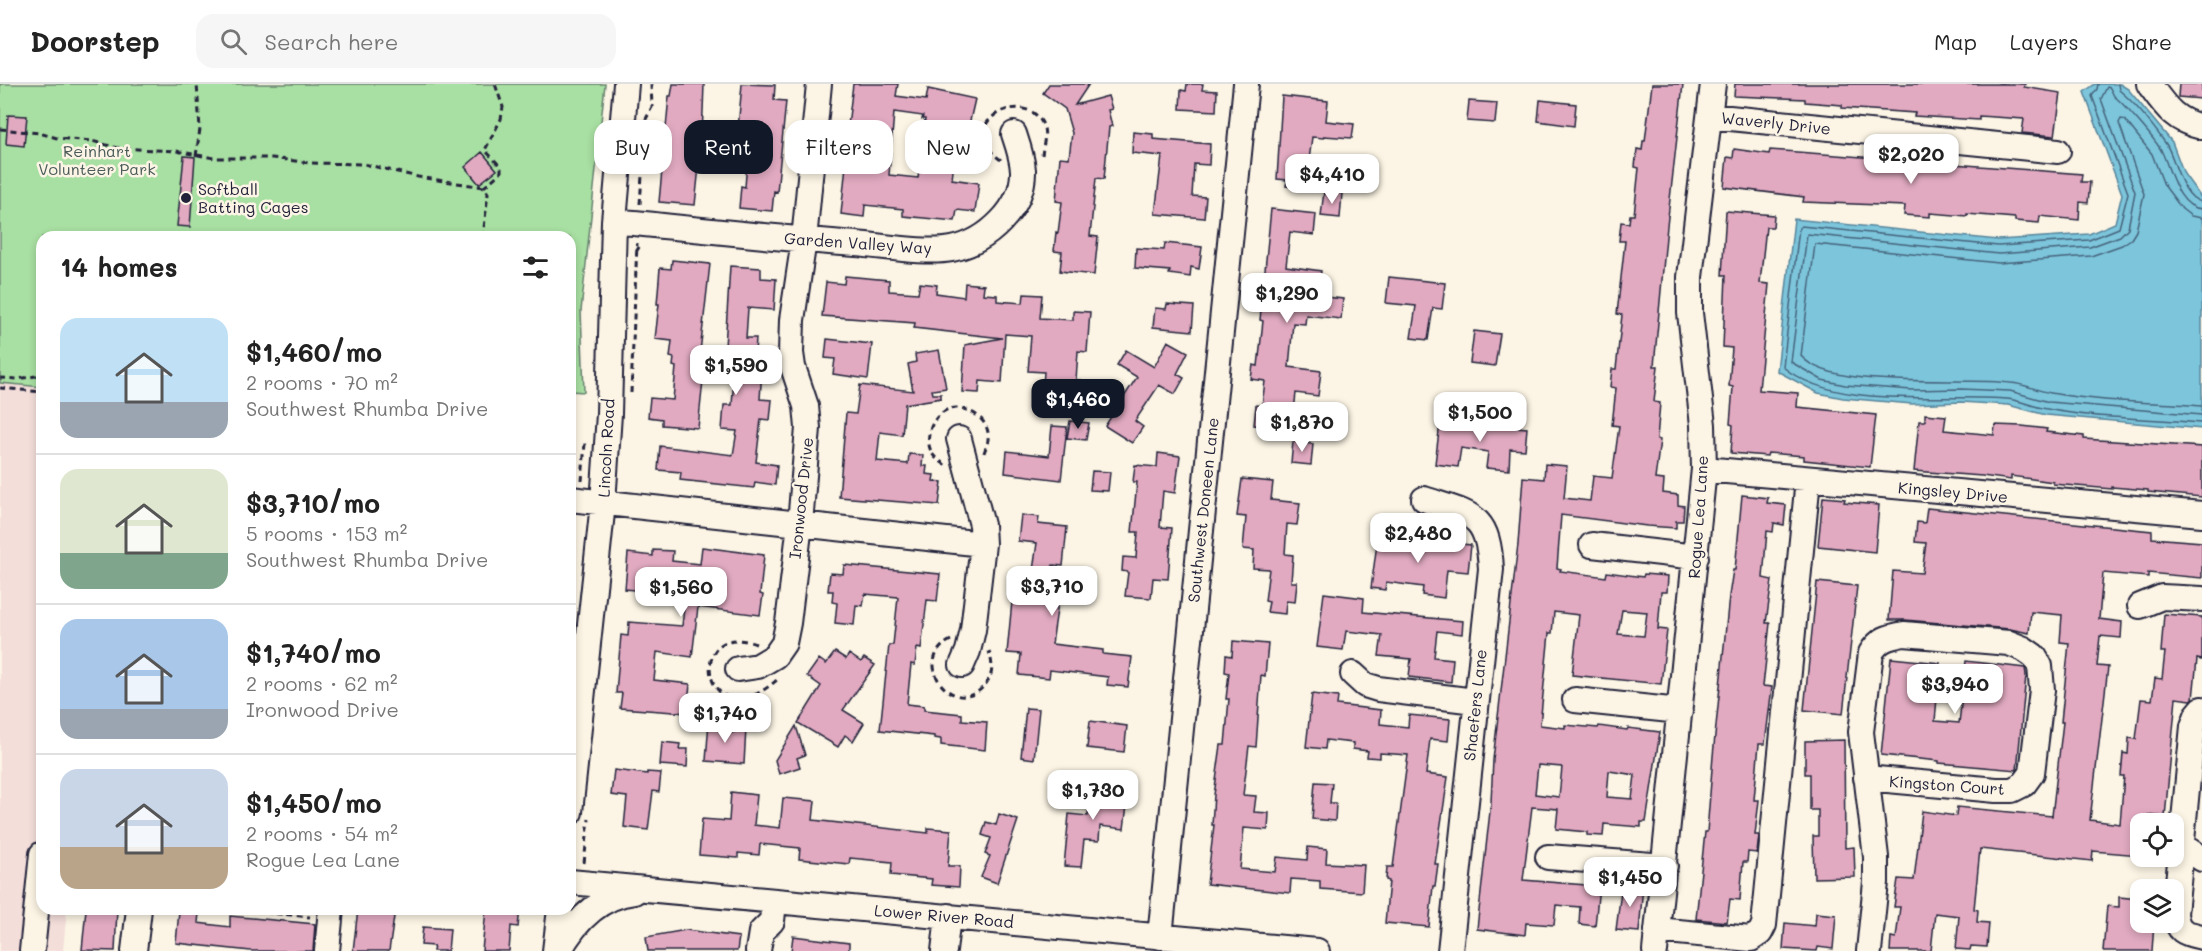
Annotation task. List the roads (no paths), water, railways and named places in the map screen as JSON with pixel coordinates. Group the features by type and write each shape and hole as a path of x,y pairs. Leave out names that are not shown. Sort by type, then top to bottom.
{"street":[{"name":"Lincoln Road","path":"576,728 603,502 609,414 614,221 626,84"},
{"name":"Ironwood Drive","path":"738,669 758,666 774,656 784,643 800,524 808,428 806,406 793,368 792,320 804,240 819,84"},
{"name":"Southwest Doneen Lane","path":"1160,937 1246,84"},
{"name":"Rogue Lea Lane","path":"1656,941 1704,469 1703,425 1690,313 1690,277 1713,84"},
{"path":"2149,84 2165,107 2178,118 2202,127"},
{"name":"Waverly Drive","path":"1710,116 2058,151"},
{"name":"Garden Valley Way","path":"614,221 643,218 804,240 922,250 951,249 974,242 995,227 1009,212 1018,194 1023,172 1021,154 1014,134"},
{"path":"958,439 982,525 973,630 962,665"},
{"name":"Kingsley Drive","path":"1704,469 2202,514"},
{"path":"1656,941 1751,939 1760,933 1764,925 1808,479"},
{"name":"Shaefers Lane","path":"1424,499 1475,517 1485,529 1490,547 1491,569 1475,700 1450,951"},
{"path":"576,500 982,544"},
{"path":"1592,545 1696,557"},
{"path":"2140,606 2162,597 2202,599"},
{"name":"Kingston Court","path":"1866,778 2012,790 2024,784 2032,773 2042,690 2040,666 2034,656 2009,643 1904,634 1877,642 1871,653 1863,715 1862,751 1876,857 1876,882 1869,951"},
{"path":"1353,674 1365,685 1378,689 1475,700"},
{"path":"1575,700 1680,711"},
{"path":"2184,827 2196,760 2193,726 2202,709"},
{"name":"Lincoln Road","path":"576,779 580,814"},
{"path":"2184,846 2202,860"},
{"path":"1548,857 1665,866"},
{"path":"2179,867 2175,914 2177,925 2185,933 2202,937"},
{"name":"Lower River Road","path":"576,883 1317,951"},
{"path":"559,951 578,922 593,908 622,894 656,890"},
{"path":"759,942 772,921 764,901"},
{"path":"32,951 36,912"},
{"path":"134,951 138,915"},
{"path":"327,951 331,915"},
{"path":"555,951 559,915"},
{"path":"944,951 948,916"}],"water":[{"path":"2095,84 2120,84 2128,89 2172,142 2184,174 2202,199 2202,429 2046,415 2008,405 1961,402 1912,404 1843,398 1818,393 1777,371 1794,219 1998,240 2089,234 2115,223 2122,194 2084,92"}],"place":[{"name":"Softball Batting Cages","path":"186,198"}],"park label":[{"name":"Reinhart Volunteer Park","path":"97,160"}]}
